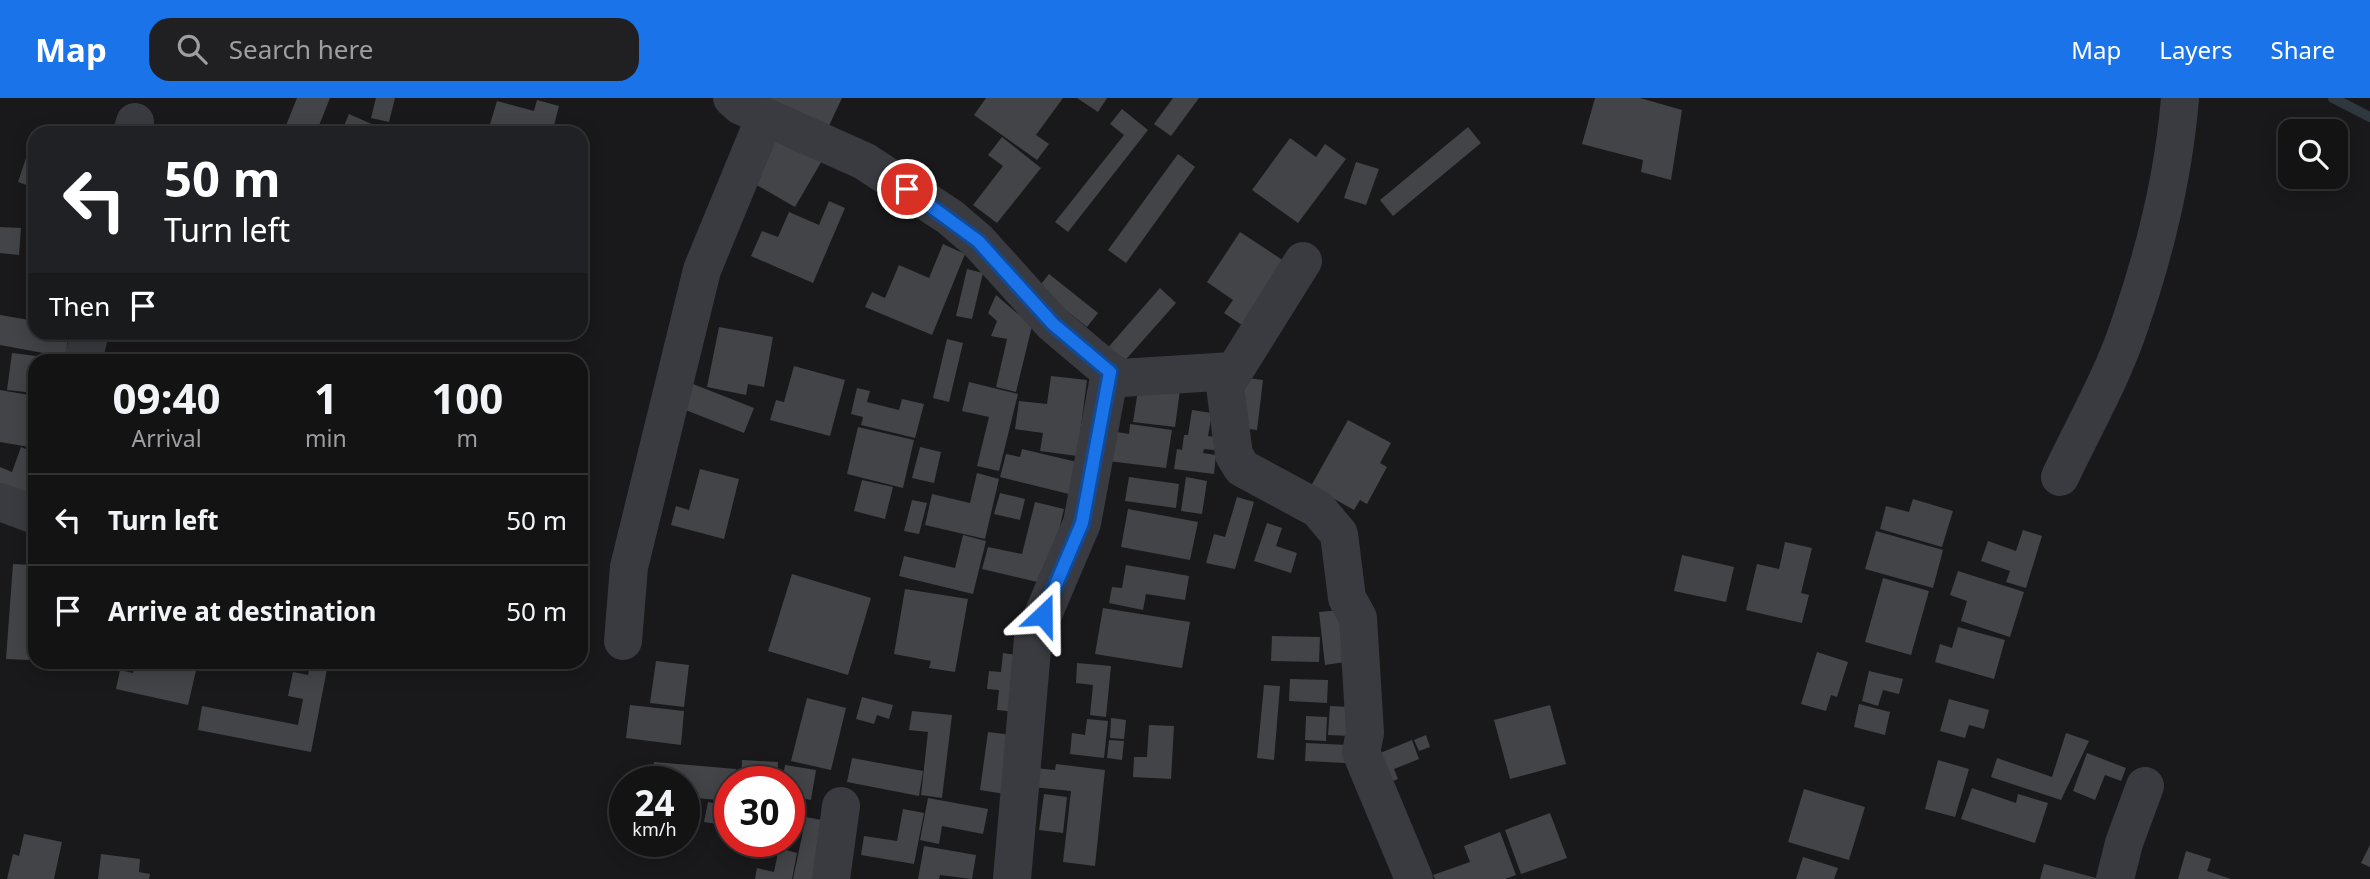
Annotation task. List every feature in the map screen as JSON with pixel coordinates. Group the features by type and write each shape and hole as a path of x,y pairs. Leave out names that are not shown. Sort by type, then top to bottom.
{"street":[{"path":"732,98 741,106 864,161 950,217 978,241 1053,324 1110,372 1121,377 1232,371"},
{"path":"2060,477 2129,329 2176,149 2179,98"},
{"path":"623,641 629,567 702,270 765,117"},
{"path":"1303,261 1225,386 1234,455 1242,468 1318,509 1339,534 1348,598 1358,618 1365,733 1361,752 1413,879"},
{"path":"1012,879 1033,638 1082,523 1110,372"},
{"path":"2115,879 2123,843 2144,786"},
{"path":"831,879 841,806"}],"building":[{"path":"297,98 330,98 319,126 286,126"},
{"path":"376,98 395,98 389,122 371,118"},
{"path":"756,98 842,98 826,132"},
{"path":"986,98 1063,98 1036,135 1049,144 1037,160 974,115"},
{"path":"1077,98 1107,98 1098,112"},
{"path":"1173,98 1199,98 1171,136 1154,124"},
{"path":"1595,98 1640,98 1682,110 1671,180 1641,172 1643,160 1582,144"},
{"path":"537,100 559,106 554,126 490,126 497,101 534,111"},
{"path":"1122,109 1148,130 1068,232 1055,222 1124,135 1110,124"},
{"path":"349,114 374,125 374,126 344,126"},
{"path":"1468,127 1481,143 1393,216 1380,200"},
{"path":"776,132 823,159 795,207 748,180"},
{"path":"1002,137 1041,168 997,223 973,205 1003,166 988,155"},
{"path":"1290,138 1316,157 1325,144 1346,159 1298,223 1252,190"},
{"path":"1178,154 1195,167 1126,263 1108,250"},
{"path":"27,155 28,186 18,182"},
{"path":"1356,162 1379,169 1366,205 1344,198"},
{"path":"829,201 845,208 813,283 751,256 762,231 778,237 789,212 819,225"},
{"path":"0,227 21,228 19,255 0,253"},
{"path":"1240,232 1284,261 1242,325 1224,313 1233,300 1207,282"},
{"path":"943,244 965,254 932,335 865,307 872,292 885,298 899,265 929,278"},
{"path":"967,269 983,273 972,319 956,316"},
{"path":"1049,274 1098,313 1087,327 1038,288"},
{"path":"1160,288 1176,303 1121,365 1105,351"},
{"path":"996,295 1032,326 1016,392 996,387 1007,339 991,336 997,321 988,313"},
{"path":"0,315 28,320 28,340 68,340 65,354 49,354 0,345"},
{"path":"719,327 773,337 764,387 748,384 746,395 707,387"},
{"path":"947,339 963,343 949,402 933,398"},
{"path":"12,353 28,355 28,392 7,390"},
{"path":"794,366 845,380 830,436 770,420 776,400 784,402"},
{"path":"1051,376 1087,380 1077,456 1040,451 1043,433 1015,429 1019,401 1047,404"},
{"path":"1240,377 1263,380 1257,430 1233,427"},
{"path":"688,382 754,408 744,433 678,407"},
{"path":"969,382 1018,394 999,471 977,466 989,417 962,411"},
{"path":"1139,384 1180,390 1175,427 1133,422"},
{"path":"857,388 870,391 867,402 899,410 902,399 924,404 915,438 861,425 863,417 851,414"},
{"path":"0,390 28,395 28,447 0,442"},
{"path":"1192,410 1212,413 1208,436 1216,437 1214,450 1204,449 1203,453 1216,455 1214,474 1174,469 1177,449 1182,450 1184,435 1188,435"},
{"path":"1348,420 1391,443 1380,463 1387,467 1367,504 1360,500 1354,510 1311,486"},
{"path":"1130,424 1172,430 1166,468 1108,461 1111,431 1129,434"},
{"path":"858,427 914,440 903,488 847,474"},
{"path":"21,447 28,450 28,501 0,490 0,467 12,472"},
{"path":"920,447 941,452 934,483 912,478"},
{"path":"1022,449 1077,462 1069,494 1000,477 1006,454 1020,457"},
{"path":"700,469 739,479 724,539 671,525 676,506 689,510"},
{"path":"977,473 999,479 985,539 925,525 932,494 970,503"},
{"path":"1129,477 1179,484 1176,508 1125,501"},
{"path":"1186,477 1207,481 1202,514 1181,511"},
{"path":"862,480 893,487 885,519 854,511"},
{"path":"1000,493 1025,499 1020,520 994,514"},
{"path":"1237,497 1254,502 1235,569 1206,563 1214,534 1225,537"},
{"path":"1913,499 1953,511 1942,547 1880,529 1886,506 1909,512"},
{"path":"912,500 927,503 919,534 904,531"},
{"path":"1035,502 1064,509 1046,584 982,569 988,547 1022,554"},
{"path":"1128,509 1198,522 1190,560 1121,547"},
{"path":"1267,523 1282,528 1276,546 1297,553 1291,573 1254,561"},
{"path":"2023,530 2042,536 2026,588 2006,582 2010,571 1981,561 1988,541 2016,551"},
{"path":"1876,531 1943,550 1933,588 1865,569"},
{"path":"963,535 986,541 973,594 899,576 904,556 955,568"},
{"path":"1785,542 1812,548 1801,593 1809,595 1802,623 1746,610 1757,564 1779,569"},
{"path":"1682,555 1734,567 1726,602 1674,591"},
{"path":"13,564 28,565 28,660 6,659"},
{"path":"1126,565 1189,576 1185,600 1146,594 1143,610 1109,603 1112,587 1122,588"},
{"path":"1958,571 2024,592 2010,637 1961,621 1967,601 1950,595"},
{"path":"792,574 871,598 848,675 768,651"},
{"path":"1883,578 1929,591 1911,655 1865,642"},
{"path":"905,589 968,599 955,672 929,668 931,661 894,654"},
{"path":"1103,608 1190,622 1182,668 1095,654"},
{"path":"1340,610 1345,662 1325,665 1319,612"},
{"path":"1958,627 2005,640 1994,679 1935,662 1940,644 1952,648"},
{"path":"1272,636 1320,637 1319,662 1271,661"},
{"path":"1817,652 1848,662 1837,697 1831,695 1826,711 1801,704"},
{"path":"1003,653 1023,656 1016,712 997,710 999,690 987,689 989,671 1001,672"},
{"path":"656,661 689,665 684,707 650,703"},
{"path":"1077,663 1111,666 1106,717 1090,715 1093,685 1076,683"},
{"path":"134,669 196,669 188,705 116,689 120,670 133,673"},
{"path":"309,669 327,669 311,752 198,730 202,706 298,725 303,699 288,696 293,672 308,675"},
{"path":"1869,671 1903,679 1899,694 1883,690 1878,706 1862,701"},
{"path":"1290,679 1328,680 1327,703 1289,701"},
{"path":"1264,685 1280,686 1274,760 1257,758"},
{"path":"862,697 893,705 889,719 877,715 874,724 856,719"},
{"path":"807,698 846,708 831,770 791,761"},
{"path":"1949,699 1989,710 1984,729 1969,725 1965,738 1940,731"},
{"path":"1859,704 1890,712 1885,735 1854,727"},
{"path":"630,705 684,711 681,745 626,738"},
{"path":"1550,705 1566,764 1510,779 1494,720"},
{"path":"1330,706 1351,707 1350,736 1328,735"},
{"path":"912,711 952,715 942,798 921,795 928,732 909,730"},
{"path":"1306,716 1327,717 1326,741 1305,740"},
{"path":"1111,718 1126,720 1124,739 1110,738"},
{"path":"1087,719 1108,721 1104,758 1070,754 1072,733 1085,735"},
{"path":"1149,725 1174,726 1171,779 1133,777 1134,757 1147,757"},
{"path":"988,732 1012,735 1005,794 980,790"},
{"path":"2066,733 2089,741 2061,800 1991,777 1997,758 2052,777"},
{"path":"1426,735 1430,747 1419,751 1414,740"},
{"path":"1109,740 1124,741 1122,760 1107,758"},
{"path":"1412,740 1419,759 1394,769 1398,779 1384,785 1373,756"},
{"path":"1306,743 1347,745 1346,763 1305,761"},
{"path":"2087,753 2126,768 2121,781 2105,775 2095,800 2073,791"},
{"path":"852,758 923,771 919,796 847,782"},
{"path":"742,760 778,762 778,766 742,766"},
{"path":"1938,760 1969,769 1955,817 1925,809"},
{"path":"654,762 714,767 714,800 700,798 700,766 654,766"},
{"path":"1056,764 1105,770 1095,866 1063,862 1071,791 1033,787 1035,768 1055,770"},
{"path":"805,768 816,770 811,800 805,799"},
{"path":"1972,788 2016,803 2018,794 2048,803 2035,843 1961,819"},
{"path":"1804,789 1865,807 1849,860 1788,842"},
{"path":"1044,794 1067,797 1063,833 1039,830"},
{"path":"928,798 988,809 983,834 942,826 939,844 920,840"},
{"path":"708,802 714,803 714,824 704,822"},
{"path":"903,809 924,813 914,864 861,855 864,836 897,841"},
{"path":"1550,813 1567,858 1521,874 1505,830"},
{"path":"806,817 827,821 816,879 793,879 798,857 805,857"},
{"path":"1500,832 1516,875 1505,879 1435,879 1433,875 1470,862 1464,846"},
{"path":"24,834 62,842 54,879 7,879 13,854 19,856"},
{"path":"2370,845 2370,867 2361,863"},
{"path":"924,846 976,855 972,879 940,875 939,879 918,879"},
{"path":"2186,851 2211,859 2207,871 2231,879 2178,879"},
{"path":"101,854 140,859 139,872 150,874 149,879 98,879"},
{"path":"777,857 796,857 792,879 755,879 757,868 774,872"},
{"path":"1803,857 1838,868 1834,879 1796,879"},
{"path":"2044,864 2096,878 2096,879 2040,879"}],"waterway":[{"path":"2333,98 2370,117"}],"route":[{"path":"907,189 950,217 978,241 1053,324 1110,372 1082,523 1043,615"}]}
